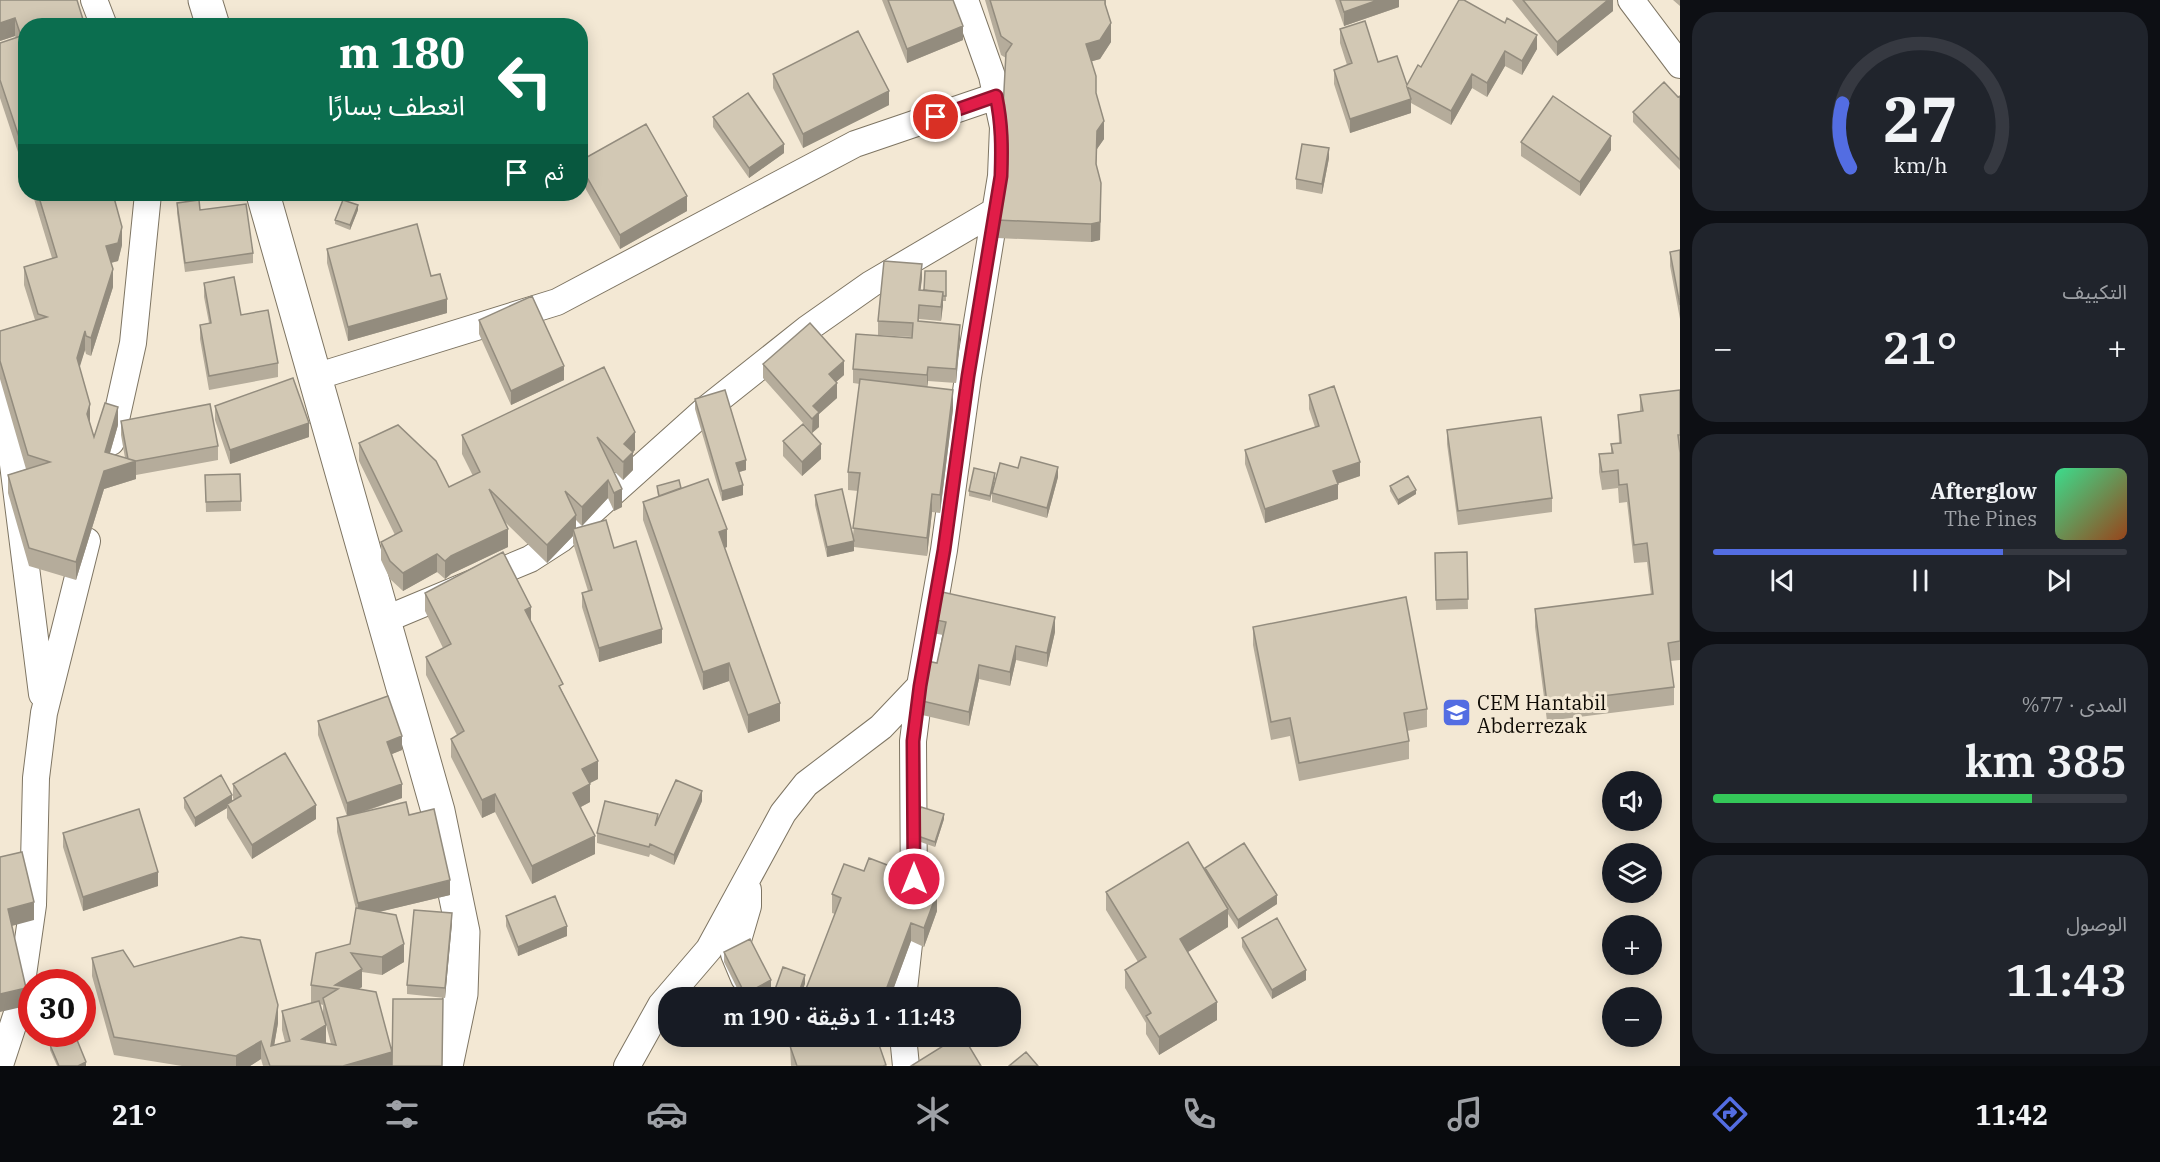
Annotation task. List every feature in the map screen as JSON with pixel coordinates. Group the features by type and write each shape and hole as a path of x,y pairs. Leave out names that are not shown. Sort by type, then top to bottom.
{"main road":[{"path":"205,0 211,18"},
{"path":"265,201 438,811 463,932 461,994 447,1066"}],"street":[{"path":"94,0 101,18"},
{"path":"904,987 914,899 913,741 920,686 944,550 968,376 1001,176 1003,127 992,76 965,0"},
{"path":"1631,0 1680,65"},
{"path":"315,377 557,302 855,144 996,96"},
{"path":"105,467 133,343 147,201"},
{"path":"384,620 530,559 561,539 705,410 807,329 871,284 995,211"},
{"path":"0,361 44,713"},
{"path":"0,1065 18,1010 33,905 36,778 44,713 94,513"},
{"path":"627,1066 661,1005 709,949 783,813 806,784 881,727 920,686"},
{"path":"747,879 748,906 734,954 740,972 752,987"},
{"path":"904,1047 906,1066"}],"building":[{"path":"0,0 77,0 83,18 18,18 18,27 15,18 0,23"},
{"path":"888,0 953,0 963,26 907,49"},
{"path":"990,0 1105,0 1111,23 1100,40 1086,44 1096,76 1096,93 1104,121 1097,131 1096,164 1101,183 1100,222 1091,224 997,220 1006,53 1012,44 1001,36"},
{"path":"1340,0 1378,0 1344,12"},
{"path":"1459,0 1464,0 1505,23 1507,18 1537,35 1522,61 1505,51 1487,83 1472,74 1451,111 1407,87 1411,99 1350,119 1334,70 1352,63 1340,29 1365,21 1378,62 1397,56 1407,85 1418,65 1421,67"},
{"path":"1523,0 1608,0 1557,42"},
{"path":"858,31 889,91 803,134 773,74"},
{"path":"18,37 18,134 0,80 0,43"},
{"path":"1664,82 1678,97 1680,96 1680,160 1633,112"},
{"path":"748,93 784,144 749,168 713,117"},
{"path":"1553,96 1611,136 1580,182 1521,142"},
{"path":"646,124 687,196 620,235 588,179 588,157"},
{"path":"1302,144 1329,148 1322,184 1296,179"},
{"path":"40,201 115,201 122,227 118,243 106,246 113,269 91,338 86,336 85,331 77,358 90,404 87,414 94,437 105,403 118,407 105,452 136,461 104,471 76,562 29,548 8,475 50,462 28,455 0,361 0,331 47,317 38,314 24,267 57,257"},
{"path":"199,201 200,210 246,204 253,253 185,263 177,203"},
{"path":"343,201 358,205 350,225 335,220"},
{"path":"417,224 431,276 440,274 447,299 348,327 327,249"},
{"path":"1680,250 1680,305 1670,252"},
{"path":"884,261 922,264 919,290 943,292 941,307 919,305 918,321 960,325 956,369 928,367 927,375 853,369 856,334 912,338 913,323 878,321"},
{"path":"925,271 946,271 946,296 943,296 943,292 924,290"},
{"path":"234,277 241,315 268,310 278,363 209,376 200,325 211,323 204,283"},
{"path":"532,296 564,366 511,391 479,320"},
{"path":"810,323 844,361 829,374 837,383 813,406 819,412 812,419 763,364"},
{"path":"604,367 635,432 624,444 633,452 623,462 597,437 622,489 614,493 608,480 582,507 565,491 576,515 547,545 489,489 508,529 445,561 437,554 403,573 390,561 381,542 402,531 359,443 398,425 436,461 449,487 480,472 462,435"},
{"path":"293,378 309,423 230,450 215,406"},
{"path":"860,379 953,390 940,495 932,494 927,538 853,528 860,473 848,472"},
{"path":"1334,386 1360,462 1333,471 1338,484 1265,509 1245,450 1319,426 1309,395"},
{"path":"725,390 746,460 736,463 743,485 722,491 695,399"},
{"path":"1680,390 1680,435 1678,435 1680,453 1680,641 1668,643 1674,687 1547,703 1535,609 1653,594 1647,543 1634,545 1627,484 1619,485 1618,470 1602,472 1599,454 1613,453 1611,444 1621,443 1618,415 1643,411 1640,395"},
{"path":"210,404 218,446 136,461 128,459 121,421"},
{"path":"1541,417 1552,498 1458,511 1447,430"},
{"path":"803,424 821,444 802,462 783,441"},
{"path":"1021,457 1058,467 1047,508 992,493 1000,463 1018,468"},
{"path":"974,468 995,473 990,496 969,491"},
{"path":"240,474 241,501 206,502 205,475"},
{"path":"1408,476 1416,490 1398,500 1390,486"},
{"path":"708,479 727,529 719,532 780,703 748,715 729,663 703,672 643,502"},
{"path":"679,480 681,488 659,496 657,486"},
{"path":"842,489 854,541 827,547 815,495"},
{"path":"606,520 614,548 636,541 662,629 599,648 582,593 592,590 573,529"},
{"path":"503,552 531,607 525,610 563,684 559,686 598,761 582,769 590,784 573,793 595,836 532,866 495,794 482,800 451,739 464,731 426,657 451,644 425,593"},
{"path":"1467,552 1468,599 1436,600 1435,553"},
{"path":"933,590 1055,617 1047,653 1016,646 1010,672 979,665 969,712 918,700 927,661 937,663 946,622 927,618"},
{"path":"1406,597 1427,709 1404,713 1409,741 1299,763 1290,718 1271,722 1253,627"},
{"path":"388,696 402,736 387,742 402,784 347,803 318,721"},
{"path":"285,753 316,805 252,845 227,804 241,796 233,784"},
{"path":"221,775 232,795 195,818 184,798"},
{"path":"676,780 702,791 674,855 650,844 649,847 597,833 605,801 658,814 655,826"},
{"path":"406,802 409,815 434,809 450,880 358,903 337,818"},
{"path":"921,807 944,814 935,842 912,834"},
{"path":"139,809 158,872 83,897 63,833"},
{"path":"1188,842 1228,909 1180,939 1217,1002 1159,1037 1146,1016 1151,1013 1125,970 1146,957 1106,892"},
{"path":"1244,843 1277,895 1238,920 1205,868"},
{"path":"22,852 34,902 8,909 22,969 18,969 18,990 0,994 0,857"},
{"path":"869,858 908,873 905,881 937,893 924,928 911,923 887,987 807,987 841,898 832,894 844,864 864,871"},
{"path":"555,896 567,926 518,947 506,916"},
{"path":"356,908 396,915 404,944 382,957 351,953 362,969 335,985 376,992 392,1052 343,1066 270,1066 261,1041 236,1056 114,1037 92,958 123,950 134,967 241,937 260,940 278,1005 271,1046 290,1041 282,1011 319,1001 326,1025 302,1039 336,1045 323,998 338,989 311,985 316,953 350,944"},
{"path":"414,910 452,913 445,988 407,985"},
{"path":"1277,918 1306,970 1272,990 1242,938"},
{"path":"750,939 771,980 758,987 742,987 724,952"},
{"path":"783,967 805,975 801,987 776,987"},
{"path":"393,999 443,999 442,1066 392,1066"},
{"path":"51,1047 80,1047 86,1062 78,1066 59,1066"},
{"path":"790,1047 880,1047 886,1065 883,1066 797,1066"},
{"path":"941,1047 970,1047 981,1066 911,1066"},
{"path":"1026,1052 1038,1066 1009,1066"}],"place":[{"name":"CEM Hantabil Abderrezak","path":"1456,713"}],"route":[{"path":"914,879 913,741 920,686 944,550 968,376 1001,176 1003,127 996,96 936,117"}]}
